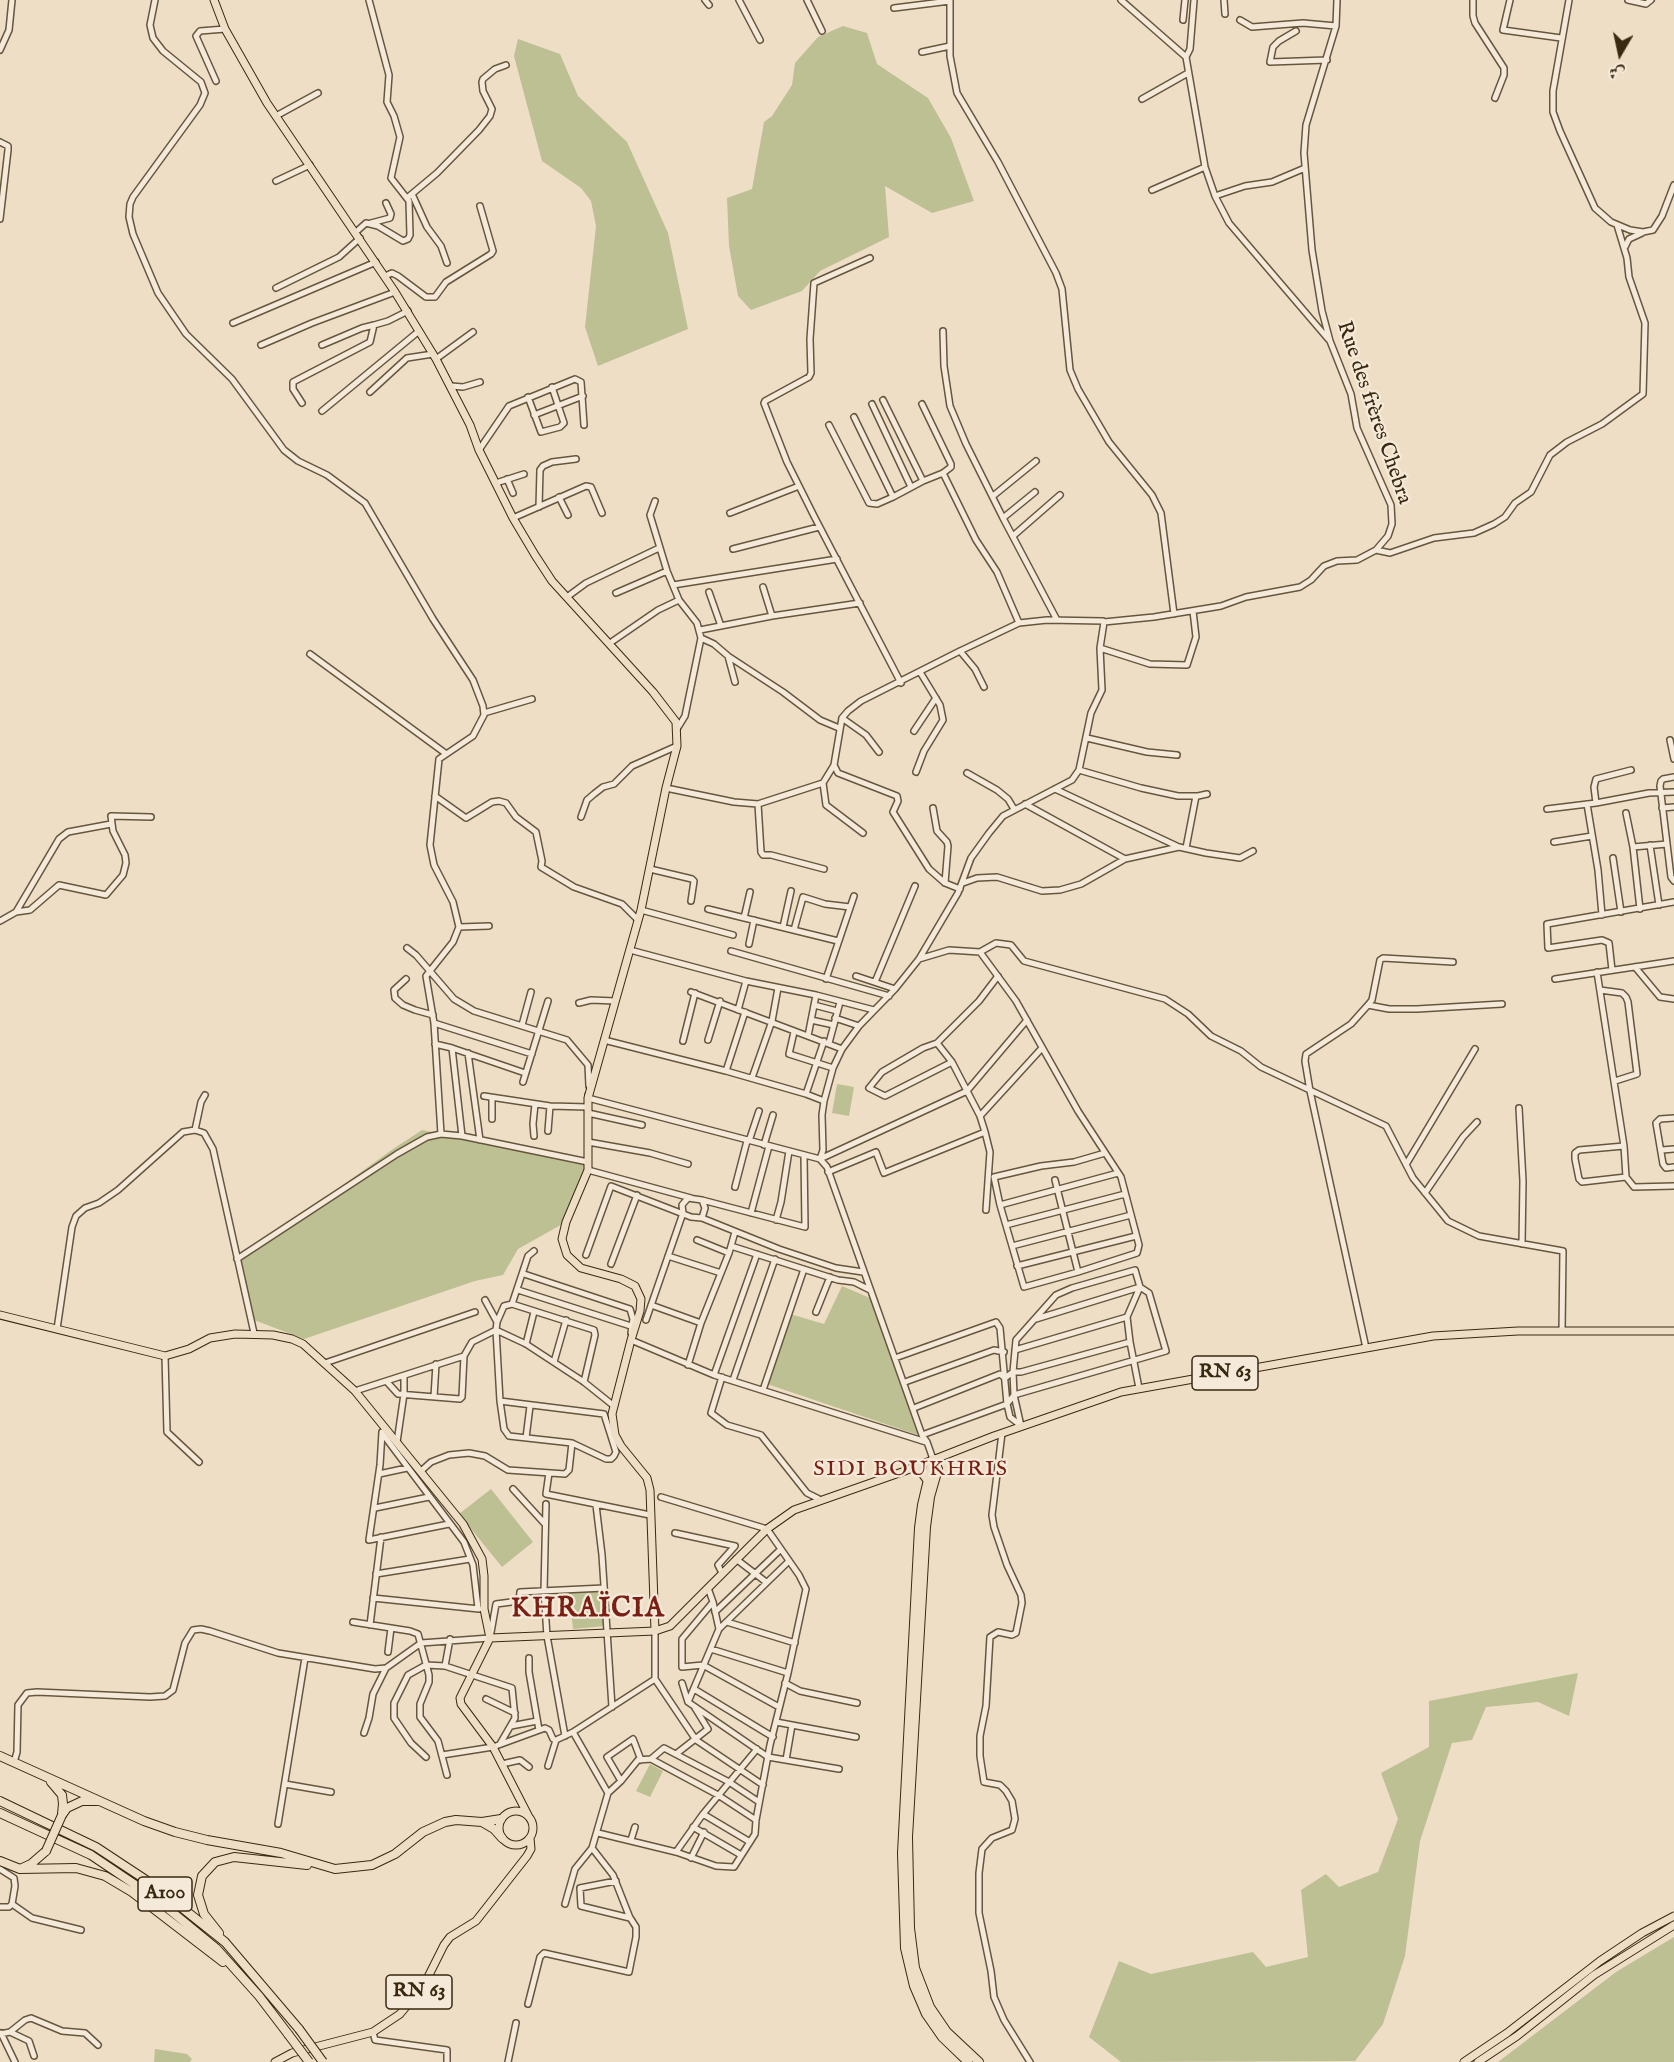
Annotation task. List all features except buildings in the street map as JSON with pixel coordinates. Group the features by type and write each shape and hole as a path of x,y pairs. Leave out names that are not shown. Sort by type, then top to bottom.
{"highway":[{"path":"933,1459 920,1514 903,1819 902,1885 905,1948 914,1986 926,2014 942,2037 968,2062"},
{"path":"933,1459 938,1469 930,1497 926,1527 908,1837 910,1928 915,1968 930,2007 947,2032 979,2062"},
{"path":"913,1467 928,1481"},
{"path":"0,1756 175,1832 281,1853 335,1869"},
{"path":"37,1773 55,1784 59,1790 63,1804 62,1815"},
{"path":"20,1869 31,1864 46,1851 67,1808 82,1801 92,1800 121,1809"},
{"name":"A100","path":"0,1801 96,1847 146,1880 225,1942 299,2029 323,2062"},
{"name":"A100","path":"0,1813 91,1856 155,1898 216,1948 259,1996 309,2062"},
{"path":"225,1942 204,1914 198,1895 202,1876 215,1862 234,1857 335,1869 372,1865 395,1854 423,1832 445,1822 456,1820 482,1822 504,1816"},
{"path":"482,1822 494,1829 502,1838"},
{"path":"0,1861 20,1869 76,1868 105,1876 132,1892 196,1940 219,1958 259,1996"}],"main road":[{"path":"214,0 225,29 241,59 276,116 376,262 435,356 513,518 552,581 610,643 673,716 677,729 677,746 641,910 588,1098 588,1166 566,1222 562,1239 567,1255 581,1268 621,1279 635,1286 641,1299 640,1311 613,1410 615,1435 647,1478 651,1490 655,1631"},
{"path":"0,1315 165,1356 189,1349 210,1338 254,1333 292,1339 303,1344 355,1391 463,1524 482,1559 484,1576 481,1609 490,1638 460,1698 461,1704 496,1745 502,1764 533,1827 530,1838 531,1849 520,1865"},
{"name":"RN 63","path":"490,1638 655,1631 670,1626 767,1529 794,1510 1021,1426 1139,1388 1433,1336 1562,1331 1674,1331"},
{"path":"517,1797 513,1808 504,1816 498,1828 502,1838 517,1849 520,1865"},
{"path":"504,1816 516,1811 529,1817"},
{"path":"514,1846 523,1844 530,1838"},
{"name":"RN 63","path":"275,2062 292,2053 373,2032 400,2014 424,1985 450,1937 476,1921 520,1865"},
{"path":"1464,2062 1508,2033 1600,1961 1642,1933 1674,1916"},
{"path":"1478,2062 1517,2036 1594,1975 1674,1925"}],"street":[{"path":"0,50 9,30 12,0"},
{"path":"155,0 150,25 153,38 163,51 201,82 205,93 200,105 130,204 129,216 133,234 158,293 186,334 232,379 284,450 298,461 349,489 365,503 433,619 473,680 484,713 473,736 439,759 435,796 430,845 434,865 453,902 459,927 453,942 426,976 434,1023 441,1134"},
{"path":"369,0 388,75 387,102 400,137 391,178 410,196 427,227 441,246 447,263"},
{"path":"740,0 760,40"},
{"path":"807,0 822,32"},
{"path":"1121,0 1186,57"},
{"path":"1183,20 1185,0"},
{"path":"1194,0 1190,50 1186,57 1205,167 1215,196 1229,223 1330,341"},
{"path":"1224,0 1225,14"},
{"name":"Rue des frères Chebra","path":"1337,0 1336,26 1306,125 1305,168 1312,250 1322,311 1330,341 1351,394 1357,428 1391,505 1392,524 1388,536 1376,550"},
{"path":"1473,0 1475,23 1504,68 1504,75 1495,98"},
{"path":"1510,0 1503,30 1561,38"},
{"path":"1569,0 1553,91 1553,112 1595,208 1611,222 1630,230 1643,232"},
{"path":"1628,0 1646,4 1651,0"},
{"path":"894,8 950,1 950,46 952,72 957,93 998,162 1056,273 1062,289 1070,370 1078,389 1109,442 1152,495 1161,513 1174,614"},
{"path":"1240,20 1252,27 1303,23 1336,26"},
{"path":"216,81 196,36 200,31 225,29"},
{"path":"1296,31 1279,41 1274,47 1270,62 1327,60"},
{"path":"922,51 950,46"},
{"path":"410,196 437,173 490,116 492,109 483,91 482,82 495,69 506,65"},
{"path":"1142,99 1188,73"},
{"path":"276,116 318,93"},
{"path":"0,142 8,146 0,219"},
{"path":"276,181 310,165"},
{"path":"1152,190 1205,167"},
{"path":"1215,196 1245,186 1272,182 1305,168"},
{"path":"1625,248 1629,239 1653,230 1674,185"},
{"path":"366,224 378,226 399,240 406,241 411,228 410,196"},
{"path":"276,288 339,257 358,235 362,225 390,218 391,214 386,203"},
{"path":"385,276 392,273 426,297 435,297 446,282 493,251 480,206"},
{"path":"863,833 826,805 823,783 834,765 842,718 861,702 960,651 1020,623 1058,620 1104,622 1174,614 1221,606 1246,597 1300,587 1311,580 1324,566 1337,561 1357,560 1376,550 1390,553 1434,538 1474,533 1505,518 1515,503 1531,492 1550,455 1567,442 1602,424 1643,394 1645,323 1629,277 1625,248 1617,225"},
{"path":"870,258 814,283 810,339 811,373 809,377 765,400 764,403 799,486 901,683"},
{"path":"233,323 376,262"},
{"path":"261,345 312,322 395,292"},
{"path":"322,345 362,328 388,321 408,311"},
{"path":"1310,318 1322,311"},
{"path":"302,403 293,389 292,382 369,342 374,325"},
{"path":"322,411 419,331"},
{"path":"943,331 950,405 966,444 1058,620"},
{"path":"370,392 406,358 435,356 473,332"},
{"path":"479,450 509,406 575,379 579,379 583,396 584,425"},
{"path":"451,386 463,387 480,382"},
{"path":"528,397 541,432 560,427 564,423 552,387"},
{"path":"534,415 583,396"},
{"path":"882,399 923,481"},
{"path":"872,404 911,487"},
{"path":"829,425 869,503 877,504 951,467 922,404"},
{"path":"854,417 893,497"},
{"path":"539,507 540,470 543,466 552,462 576,459"},
{"path":"993,496 1036,461"},
{"path":"943,473 976,540 997,572 1020,623"},
{"path":"496,483 524,474"},
{"path":"507,480 513,493"},
{"path":"513,518 589,486 602,513"},
{"path":"730,513 799,486"},
{"path":"1004,518 1035,492"},
{"path":"1013,536 1060,495"},
{"path":"560,497 568,515"},
{"path":"655,501 650,515 659,548 679,600 700,630 701,638 685,716 677,729"},
{"path":"733,549 819,526"},
{"path":"567,597 586,584 659,548"},
{"path":"673,585 837,559"},
{"path":"616,593 667,571"},
{"path":"763,587 772,615"},
{"path":"709,592 721,626"},
{"path":"610,643 658,610 679,600"},
{"path":"700,630 772,615 860,603"},
{"path":"1100,648 1150,664 1187,665 1196,637 1193,611"},
{"path":"820,1160 823,1150 824,1101 833,1068 842,1048 919,959 960,889 971,858 1003,816 1072,780 1079,770 1091,712 1102,690 1100,648 1104,622"},
{"path":"701,638 714,644 820,720 839,728"},
{"path":"960,651 975,669 984,687"},
{"path":"310,654 445,753"},
{"path":"728,656 735,682"},
{"path":"916,772 924,751 943,720 940,705 920,672"},
{"path":"914,731 936,698"},
{"path":"484,713 532,699"},
{"path":"842,718 866,735 879,752"},
{"path":"1087,738 1147,752 1177,755"},
{"path":"1670,740 1674,759"},
{"path":"581,817 587,800 603,787 614,784 632,766 677,746"},
{"path":"834,765 838,773 897,796 898,801 893,812 929,869 945,883 960,889"},
{"path":"1079,770 1178,796 1207,794"},
{"path":"1596,803 1594,787 1596,779 1631,770"},
{"path":"967,773 998,790 1008,799 1014,809"},
{"path":"1674,777 1661,781 1660,792 1671,877 1674,881"},
{"path":"666,788 734,802 758,804 823,783"},
{"path":"1055,789 1183,848 1240,858 1253,851"},
{"path":"1547,809 1660,792 1674,792"},
{"path":"435,796 466,818 492,802 506,803 516,817 537,832 542,867 574,887 622,904 638,920"},
{"path":"1183,848 1196,796"},
{"path":"758,804 763,855 781,857 824,869"},
{"path":"1025,804 1125,859"},
{"path":"1587,804 1602,915"},
{"path":"1662,808 1674,807"},
{"path":"933,808 937,831 948,846 945,883"},
{"path":"1626,813 1633,847 1640,909"},
{"path":"0,921 16,912 30,910 59,885 106,895 123,875 126,863 125,855 111,824 111,816 151,817"},
{"path":"16,912 59,839 68,832 111,824"},
{"path":"1665,831 1674,831"},
{"path":"1554,842 1592,836"},
{"path":"1633,847 1667,844"},
{"path":"1650,845 1659,905"},
{"path":"963,883 978,878 997,877 1042,891 1060,890 1081,884 1125,859 1183,848"},
{"path":"1613,858 1621,912"},
{"path":"650,869 692,879 691,901"},
{"path":"875,982 915,885"},
{"path":"783,927 791,891"},
{"path":"744,918 750,892"},
{"path":"826,979 854,896"},
{"path":"794,930 803,897 825,904 850,907"},
{"path":"1612,970 1609,944 1602,940 1548,948 1546,926 1550,922 1674,902"},
{"path":"708,909 838,941"},
{"path":"641,910 734,935"},
{"path":"750,944 754,920"},
{"path":"459,927 489,926"},
{"path":"919,959 949,950 980,952 996,943 1011,945 1024,961 1165,999 1188,1014 1211,1036 1241,1052 1261,1067 1386,1126 1413,1178 1448,1221 1479,1236 1563,1251 1562,1331"},
{"path":"407,948 416,955 454,999 474,1011 567,1040 588,1065 590,1079 588,1098 820,1160 828,1172 922,1435 933,1459"},
{"path":"630,950 746,981 816,995 874,1010"},
{"path":"731,951 889,996"},
{"path":"980,952 1016,1001 1078,1111 1118,1173 1139,1245 1137,1253 1132,1255 1024,1287 1005,1225 994,1177 1041,1166 1074,1162 1105,1153"},
{"path":"1366,1348 1310,1091 1306,1054 1351,1024 1368,1005 1372,1000 1380,960 1383,958 1453,962"},
{"path":"1555,979 1674,961"},
{"path":"1635,967 1660,997 1674,999"},
{"path":"1597,972 1615,1081 1626,1177 1634,1187 1674,1186"},
{"path":"856,976 895,989"},
{"path":"952,1062 885,1096 869,1088 882,1072 923,1048 937,1043 979,1001 998,976"},
{"path":"406,979 394,990 395,998 409,1007 433,1015"},
{"path":"738,1010 746,981"},
{"path":"752,1078 772,1021 778,988"},
{"path":"1600,990 1622,993 1628,1002 1637,1074 1615,1081"},
{"path":"522,1025 531,992"},
{"path":"683,1041 693,992 720,1001 723,1005 772,1021 794,1032 842,1048"},
{"path":"808,1036 816,995"},
{"path":"579,1003 591,1000 615,1001"},
{"path":"523,1082 548,1001"},
{"path":"708,1040 720,1001"},
{"path":"806,1094 816,1062 835,1022 840,1002"},
{"path":"1368,1005 1389,1009 1417,1009 1502,1004"},
{"path":"814,1005 837,1011"},
{"path":"726,1071 745,1012"},
{"path":"811,1020 859,1026"},
{"path":"820,1160 967,1091 1027,1020"},
{"path":"434,1023 532,1054"},
{"path":"794,1032 789,1054 833,1068"},
{"path":"604,1040 752,1078 824,1101"},
{"path":"937,1043 952,1062 980,1116 985,1132 990,1152 986,1210"},
{"path":"435,1044 525,1073"},
{"path":"452,1048 462,1136"},
{"path":"980,1116 1042,1048"},
{"path":"1407,1164 1475,1049"},
{"path":"468,1053 480,1140"},
{"path":"195,1130 201,1102 205,1095"},
{"path":"484,1096 588,1110 642,1125"},
{"path":"492,1098 492,1119"},
{"path":"534,1136 535,1104"},
{"path":"548,1131 550,1106"},
{"path":"1518,1108 1522,1181 1522,1244"},
{"path":"735,1187 759,1111"},
{"path":"751,1213 773,1115"},
{"path":"1674,1118 1660,1119 1656,1123 1665,1166 1674,1167"},
{"path":"1425,1194 1463,1137 1477,1122"},
{"path":"57,1329 72,1227 76,1216 85,1208 99,1203 118,1190 183,1132 195,1130 204,1133 213,1149 254,1333"},
{"path":"828,1172 876,1152 884,1173 985,1132"},
{"path":"237,1259 423,1138 441,1134 462,1136 588,1166 702,1200 805,1227 804,1155"},
{"path":"588,1142 650,1153 688,1164"},
{"path":"1624,1146 1579,1150 1575,1153 1575,1159 1579,1179 1582,1182 1626,1177"},
{"path":"1662,1150 1674,1149"},
{"path":"776,1220 789,1151"},
{"path":"1000,1205 1118,1173"},
{"path":"1055,1180 1078,1272"},
{"path":"586,1255 611,1186 691,1217 702,1218 779,1249 836,1268 863,1272"},
{"path":"1005,1225 1125,1194"},
{"path":"611,1264 637,1195"},
{"path":"646,1320 683,1213 682,1205 688,1198 702,1200"},
{"path":"702,1200 705,1208 702,1218"},
{"path":"1012,1246 1131,1215"},
{"path":"688,1365 735,1232"},
{"path":"1017,1266 1136,1236"},
{"path":"697,1240 729,1253"},
{"path":"731,1246 830,1277 854,1282 870,1290"},
{"path":"512,1304 524,1274 528,1256 534,1251"},
{"path":"714,1375 757,1254"},
{"path":"1132,1255 1140,1287 1127,1317 1139,1388"},
{"path":"668,1256 721,1274"},
{"path":"733,1380 775,1259"},
{"path":"763,1390 804,1269"},
{"path":"1021,1426 1014,1395 1013,1372 1016,1340 1056,1295 1072,1288 1135,1270"},
{"path":"518,1290 634,1327 630,1309 524,1274"},
{"path":"816,1312 830,1277"},
{"path":"1034,1320 1140,1287"},
{"path":"922,1435 1007,1404 1014,1395 1166,1351 1149,1293 1140,1287"},
{"path":"485,1300 497,1322"},
{"path":"584,1382 596,1332 566,1320 512,1304 504,1306 496,1330 500,1401 506,1433 512,1437 572,1443 611,1459 616,1452 603,1414"},
{"path":"651,1305 701,1323"},
{"path":"325,1363 475,1312"},
{"path":"526,1344 534,1312"},
{"path":"1015,1350 1127,1317"},
{"path":"555,1362 566,1320"},
{"path":"895,1358 996,1322 1000,1328 1004,1352 1007,1404 1011,1418 1021,1426"},
{"path":"496,1330 526,1344 555,1362 584,1382 613,1410 603,1414 500,1401"},
{"path":"387,1382 394,1392 462,1399 464,1356 472,1342 496,1330"},
{"path":"1005,1378 1013,1372 1021,1372 1130,1342"},
{"path":"630,1344 714,1375 927,1442"},
{"path":"905,1383 994,1350 1004,1352"},
{"path":"165,1356 167,1432 199,1462"},
{"path":"355,1391 464,1356"},
{"path":"434,1397 436,1364"},
{"path":"914,1408 1000,1374 1005,1378"},
{"path":"398,1442 404,1376"},
{"path":"722,1377 711,1413 727,1425 761,1435 807,1493 821,1500"},
{"path":"526,1438 530,1406"},
{"path":"382,1423 379,1474 369,1540 449,1524"},
{"path":"1002,1433 992,1515 996,1533 1021,1595 1022,1603 1016,1633 1012,1635 998,1632 990,1637 980,1756 984,1782 1000,1785 1006,1791 1012,1801 1015,1819 1012,1830 992,1838 982,1849 979,1907 994,1998 1004,2020 1030,2062"},
{"path":"374,1598 481,1609 475,1575 464,1542 381,1434"},
{"path":"421,1471 431,1462 449,1455 469,1453 486,1456 508,1470 568,1473 572,1443"},
{"path":"379,1474 407,1468"},
{"path":"549,1473 546,1494 650,1515"},
{"path":"513,1489 545,1524"},
{"path":"375,1508 429,1497"},
{"path":"598,1833 676,1852 716,1866 734,1867 755,1834 768,1757 806,1589 767,1529 661,1497"},
{"path":"546,1504 544,1591 547,1636 565,1736"},
{"path":"596,1505 612,1707"},
{"path":"675,1533 735,1546 718,1565 722,1573"},
{"path":"370,1625 381,1537"},
{"path":"714,1612 781,1549"},
{"path":"376,1574 470,1559"},
{"path":"736,1559 766,1581"},
{"path":"688,1702 719,1629 789,1561"},
{"path":"364,1733 373,1694 386,1668 421,1643 490,1638 496,1604 519,1601 520,1592 604,1588"},
{"path":"708,1588 719,1629"},
{"path":"713,1602 682,1639 682,1667 703,1665 779,1707"},
{"path":"352,1622 418,1634 429,1682 420,1704 420,1717 438,1741 447,1775"},
{"path":"727,1622 795,1642"},
{"path":"388,1652 391,1628"},
{"path":"14,1762 18,1752 18,1705 27,1693 150,1698 165,1696 173,1690 185,1643 193,1630 201,1629 251,1646 305,1658 365,1669 386,1668"},
{"path":"655,1631 655,1679 696,1740 763,1785"},
{"path":"446,1666 450,1640"},
{"path":"711,1649 788,1673"},
{"path":"278,1824 305,1658"},
{"path":"529,1658 539,1730"},
{"path":"426,1757 411,1743 393,1718 394,1703 408,1675 426,1665 446,1666 512,1688 515,1713 511,1726 496,1745"},
{"path":"548,1766 556,1740 573,1732 655,1679"},
{"path":"676,1754 708,1729 688,1702 682,1683"},
{"path":"785,1683 801,1690 856,1703"},
{"path":"694,1689 773,1737"},
{"path":"486,1699 515,1713"},
{"path":"688,1702 768,1757 838,1769"},
{"path":"511,1726 537,1721"},
{"path":"776,1722 856,1737"},
{"path":"786,1760 792,1725"},
{"path":"442,1755 496,1745 548,1728 556,1740"},
{"path":"573,1732 608,1793"},
{"path":"621,1781 607,1757 633,1739 641,1760"},
{"path":"651,1759 664,1748 729,1782 759,1802"},
{"path":"676,1852 703,1814 757,1749"},
{"path":"565,1904 575,1869 592,1848 598,1833 608,1793 638,1760 651,1759 718,1795 756,1820"},
{"path":"502,1764 520,1760 529,1767"},
{"path":"285,1784 331,1792"},
{"path":"703,1814 750,1842"},
{"path":"631,1840 635,1827"},
{"path":"693,1827 741,1855"},
{"path":"691,1858 704,1832"},
{"path":"528,2004 540,1957 544,1953 629,1972 636,1928 608,1865 592,1848"},
{"path":"0,1869 14,1878"},
{"path":"14,1878 19,1876 20,1869"},
{"path":"0,1907 12,1904 15,1895 14,1878"},
{"path":"616,1881 580,1888 581,1906 630,1918 629,1916"},
{"path":"12,1904 32,1918 81,1930"},
{"path":"15,2062 1,2034 10,2032 31,2018 62,2031 85,2033 98,2045"},
{"path":"508,2062 516,2023"},
{"path":"10,2032 29,2041 34,2056"},
{"path":"373,2032 375,2040 447,2050 447,2062"}],"green space":[{"path":"843,26 867,33 877,64 928,98 951,138 974,201 932,213 885,186 889,237 820,271 802,291 751,310 738,296 729,246 727,198 752,189 764,122 772,116 792,85 795,63 818,37"},
{"path":"518,39 560,54 578,96 627,142 668,233 688,329 598,366 585,327 596,226 591,201 581,188 542,161 514,56"},
{"path":"837,1084 854,1087 849,1116 832,1113"},
{"path":"422,1130 588,1162 566,1222 518,1249 503,1275 475,1281 304,1339 254,1320 239,1260"},
{"path":"842,1286 870,1298 918,1435 764,1383 790,1314 824,1324"},
{"path":"491,1489 533,1542 502,1567 459,1514"},
{"path":"602,1590 605,1626 573,1629 569,1591"},
{"path":"1578,1673 1569,1716 1538,1702 1486,1707 1472,1740 1452,1743 1420,1841 1405,1956 1383,2024 1355,2061 1121,2062 1089,2037 1119,1961 1151,1974 1253,1952 1266,1967 1308,1957 1301,1890 1326,1874 1339,1887 1378,1872 1398,1819 1381,1773 1429,1747 1429,1701"},
{"path":"650,1764 663,1771 650,1797 636,1791"},
{"path":"1674,1937 1674,2062 1498,2062 1616,1972"},
{"path":"155,2049 187,2054 192,2059 190,2062 154,2062"}],"district":[{"name":"SIDI BOUKHRIS","path":"911,1470"},
{"name":"KHRAÏCIA","path":"588,1610"}]}
